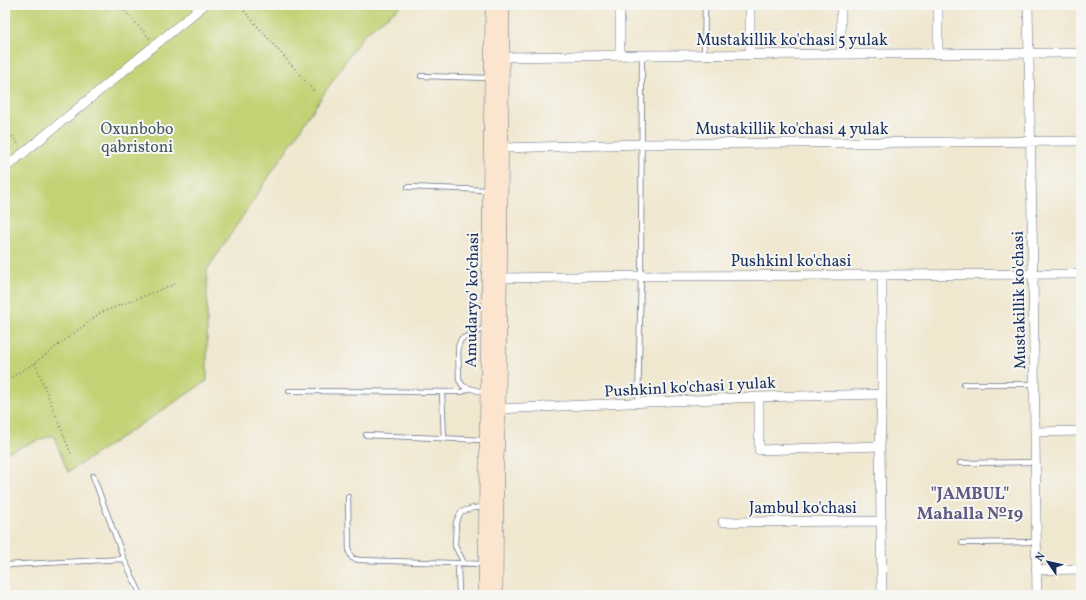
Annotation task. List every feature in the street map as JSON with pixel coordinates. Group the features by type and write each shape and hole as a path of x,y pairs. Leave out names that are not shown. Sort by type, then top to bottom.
{"street":[{"path":"5,168 204,5"},
{"name":"Amudaryo' ko'chasi","path":"485,595 488,327 495,279 489,190 492,5"},
{"path":"496,595 497,460 500,409 495,279 502,148 503,5"},
{"path":"620,5 620,55"},
{"path":"750,5 750,54"},
{"path":"841,5 841,54"},
{"path":"938,5 938,53"},
{"name":"Mustakillik ko'chasi","path":"1028,5 1037,595"},
{"name":"Mustakillik ko'chasi 5 yulak","path":"503,57 704,54 1081,53"},
{"name":"Mustakillik ko'chasi 4 yulak","path":"502,148 642,144 1081,141"},
{"name":"Pushkinl ko'chasi","path":"495,279 641,276 1081,274"},
{"path":"882,275 882,394 880,446 882,595"},
{"name":"Pushkinl ko'chasi 1 yulak","path":"500,409 759,397 882,394"},
{"path":"759,397 759,450 880,446"},
{"path":"1035,432 1081,431"},
{"name":"Jambul ko'chasi","path":"723,522 882,521"},
{"path":"1036,570 1081,569"}],"lane":[{"path":"704,54 705,5"},
{"path":"638,403 641,276 642,55"},
{"path":"421,76 491,78"},
{"path":"408,187 489,190"},
{"path":"487,393 463,386 459,380 458,347 461,339 488,327"},
{"path":"964,384 1034,384"},
{"path":"289,391 462,392 470,388"},
{"path":"442,392 444,439"},
{"path":"366,435 486,440"},
{"path":"960,463 1035,462"},
{"path":"93,476 124,559 141,595"},
{"path":"348,497 349,552 352,558 359,560 486,564"},
{"path":"464,563 455,546 456,522 461,512 486,506"},
{"path":"962,544 1036,542"},
{"path":"5,565 124,559"},
{"path":"458,563 459,595"}],"path":[{"path":"118,5 155,45"},
{"path":"239,5 314,91"},
{"path":"5,127 24,152"},
{"path":"5,381 35,363 100,314 175,284"},
{"path":"35,363 72,456"}],"green space":[{"name":"Oxunbobo qabristoni","path":"5,5 402,5 363,35 207,270 207,381 68,472 53,435 5,453"}],"district":[{"name":"\"JAMBUL\" Mahalla №19","path":"970,503"}]}
